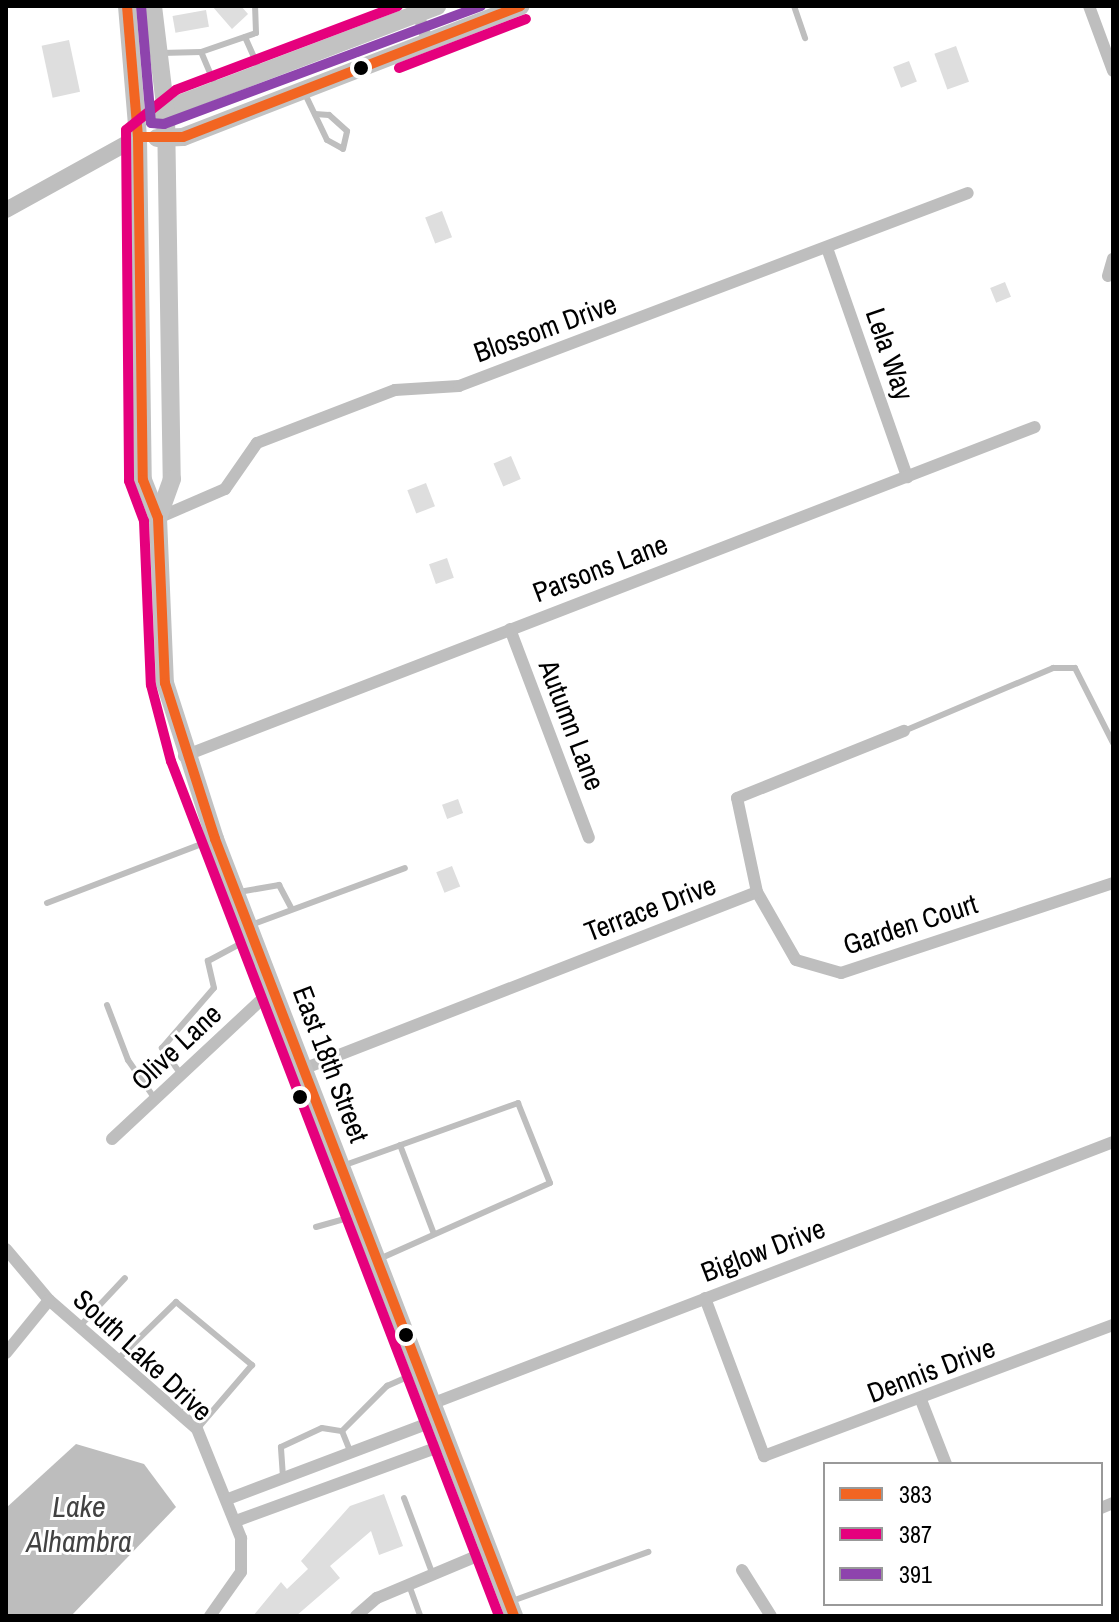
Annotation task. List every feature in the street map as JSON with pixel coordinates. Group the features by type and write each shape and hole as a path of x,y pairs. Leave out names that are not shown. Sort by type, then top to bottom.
{"main road":[{"name":"East 18th Street","path":"127,6 138,137 143,480 158,518 165,683 184,756 215,839 418,1372 512,1609"},
{"name":"East 18th Street","path":"153,6 166,114 172,479 158,518"},
{"path":"138,137 166,114 217,90 416,10 437,6"},
{"path":"138,137 166,138 303,91 521,6"}],"street":[{"path":"1089,6 1113,71"},
{"path":"416,10 428,42"},
{"path":"6,210 138,137"},
{"name":"Blossom Drive","path":"158,518 225,489 257,443 395,390 459,386 968,193"},
{"name":"Lela Way","path":"827,248 907,477"},
{"path":"1108,276 1113,259"},
{"name":"Parsons Lane","path":"184,756 1035,427"},
{"name":"Autumn Lane","path":"510,629 589,838"},
{"name":"Terrace Drive","path":"303,1069 757,892 737,798 904,731"},
{"name":"Garden Court","path":"757,892 796,960 841,973 1113,883"},
{"name":"Olive Lane","path":"112,1139 272,990"},
{"name":"Biglow Drive","path":"229,1503 283,1478 351,1453 434,1412 705,1298 1113,1142"},
{"name":"South Lake Drive","path":"6,1249 49,1300 197,1429 236,1521 241,1572 210,1616"},
{"name":"Dennis Drive","path":"705,1298 764,1456 921,1400 1113,1325"},
{"path":"6,1353 49,1300"},
{"path":"921,1400 945,1462"},
{"path":"236,1521 446,1444"},
{"path":"356,1616 409,1585 489,1551"},
{"path":"742,1570 771,1616"}],"lane":[{"path":"161,53 201,52 256,33 255,6"},
{"path":"794,6 805,38"},
{"path":"245,37 262,73"},
{"path":"201,52 217,90"},
{"path":"303,91 315,114 334,148 343,149 347,131 329,115 315,114"},
{"path":"904,731 1053,668 1075,668 1113,743"},
{"path":"47,903 215,839"},
{"path":"181,1075 162,1048 214,988 208,961 250,932 292,909 405,868"},
{"path":"236,893 279,885 292,909"},
{"path":"107,1005 128,1060 155,1099"},
{"path":"340,1167 518,1103 550,1183 376,1260"},
{"path":"400,1145 434,1234"},
{"path":"316,1227 359,1215"},
{"path":"79,1327 125,1278"},
{"path":"117,1360 176,1302 252,1365 197,1429"},
{"path":"342,1431 387,1386 418,1372"},
{"path":"283,1478 281,1447 322,1428 342,1431"},
{"path":"342,1431 351,1453"},
{"path":"404,1498 433,1575"},
{"path":"512,1609 648,1552"},
{"path":"409,1585 420,1616"}],"water":[{"name":"Lake Alhambra","path":"76,1444 144,1464 176,1507 71,1616 6,1616 6,1508"}],"building":[{"path":"212,6 241,6 248,14 232,29"},
{"path":"206,10 209,27 175,33 173,16"},
{"path":"69,40 80,92 53,98 42,46"},
{"path":"956,46 969,82 947,90 934,54"},
{"path":"909,61 917,82 901,88 893,67"},
{"path":"442,211 452,237 435,244 425,217"},
{"path":"1005,282 1011,297 996,303 990,288"},
{"path":"511,456 521,479 503,486 494,463"},
{"path":"426,483 435,506 416,514 407,490"},
{"path":"447,558 454,578 436,584 429,564"},
{"path":"458,799 463,813 447,819 442,805"},
{"path":"452,866 460,886 444,893 436,872"},
{"path":"384,1494 403,1546 379,1555 371,1531 330,1566 340,1578 296,1616 253,1616 281,1582 287,1589 308,1569 301,1561 350,1506"}],"transit line":[{"name":"383","path":"127,6 138,137 143,480 158,518 165,683 215,839 514,1616"},
{"name":"391","path":"141,6 151,123 164,124 481,6"},
{"name":"387","path":"398,6 176,90 126,130 129,481 144,521 151,685 171,761 499,1616"},
{"name":"383","path":"138,137 183,137 521,6"},
{"name":"387","path":"399,68 526,19"}]}
